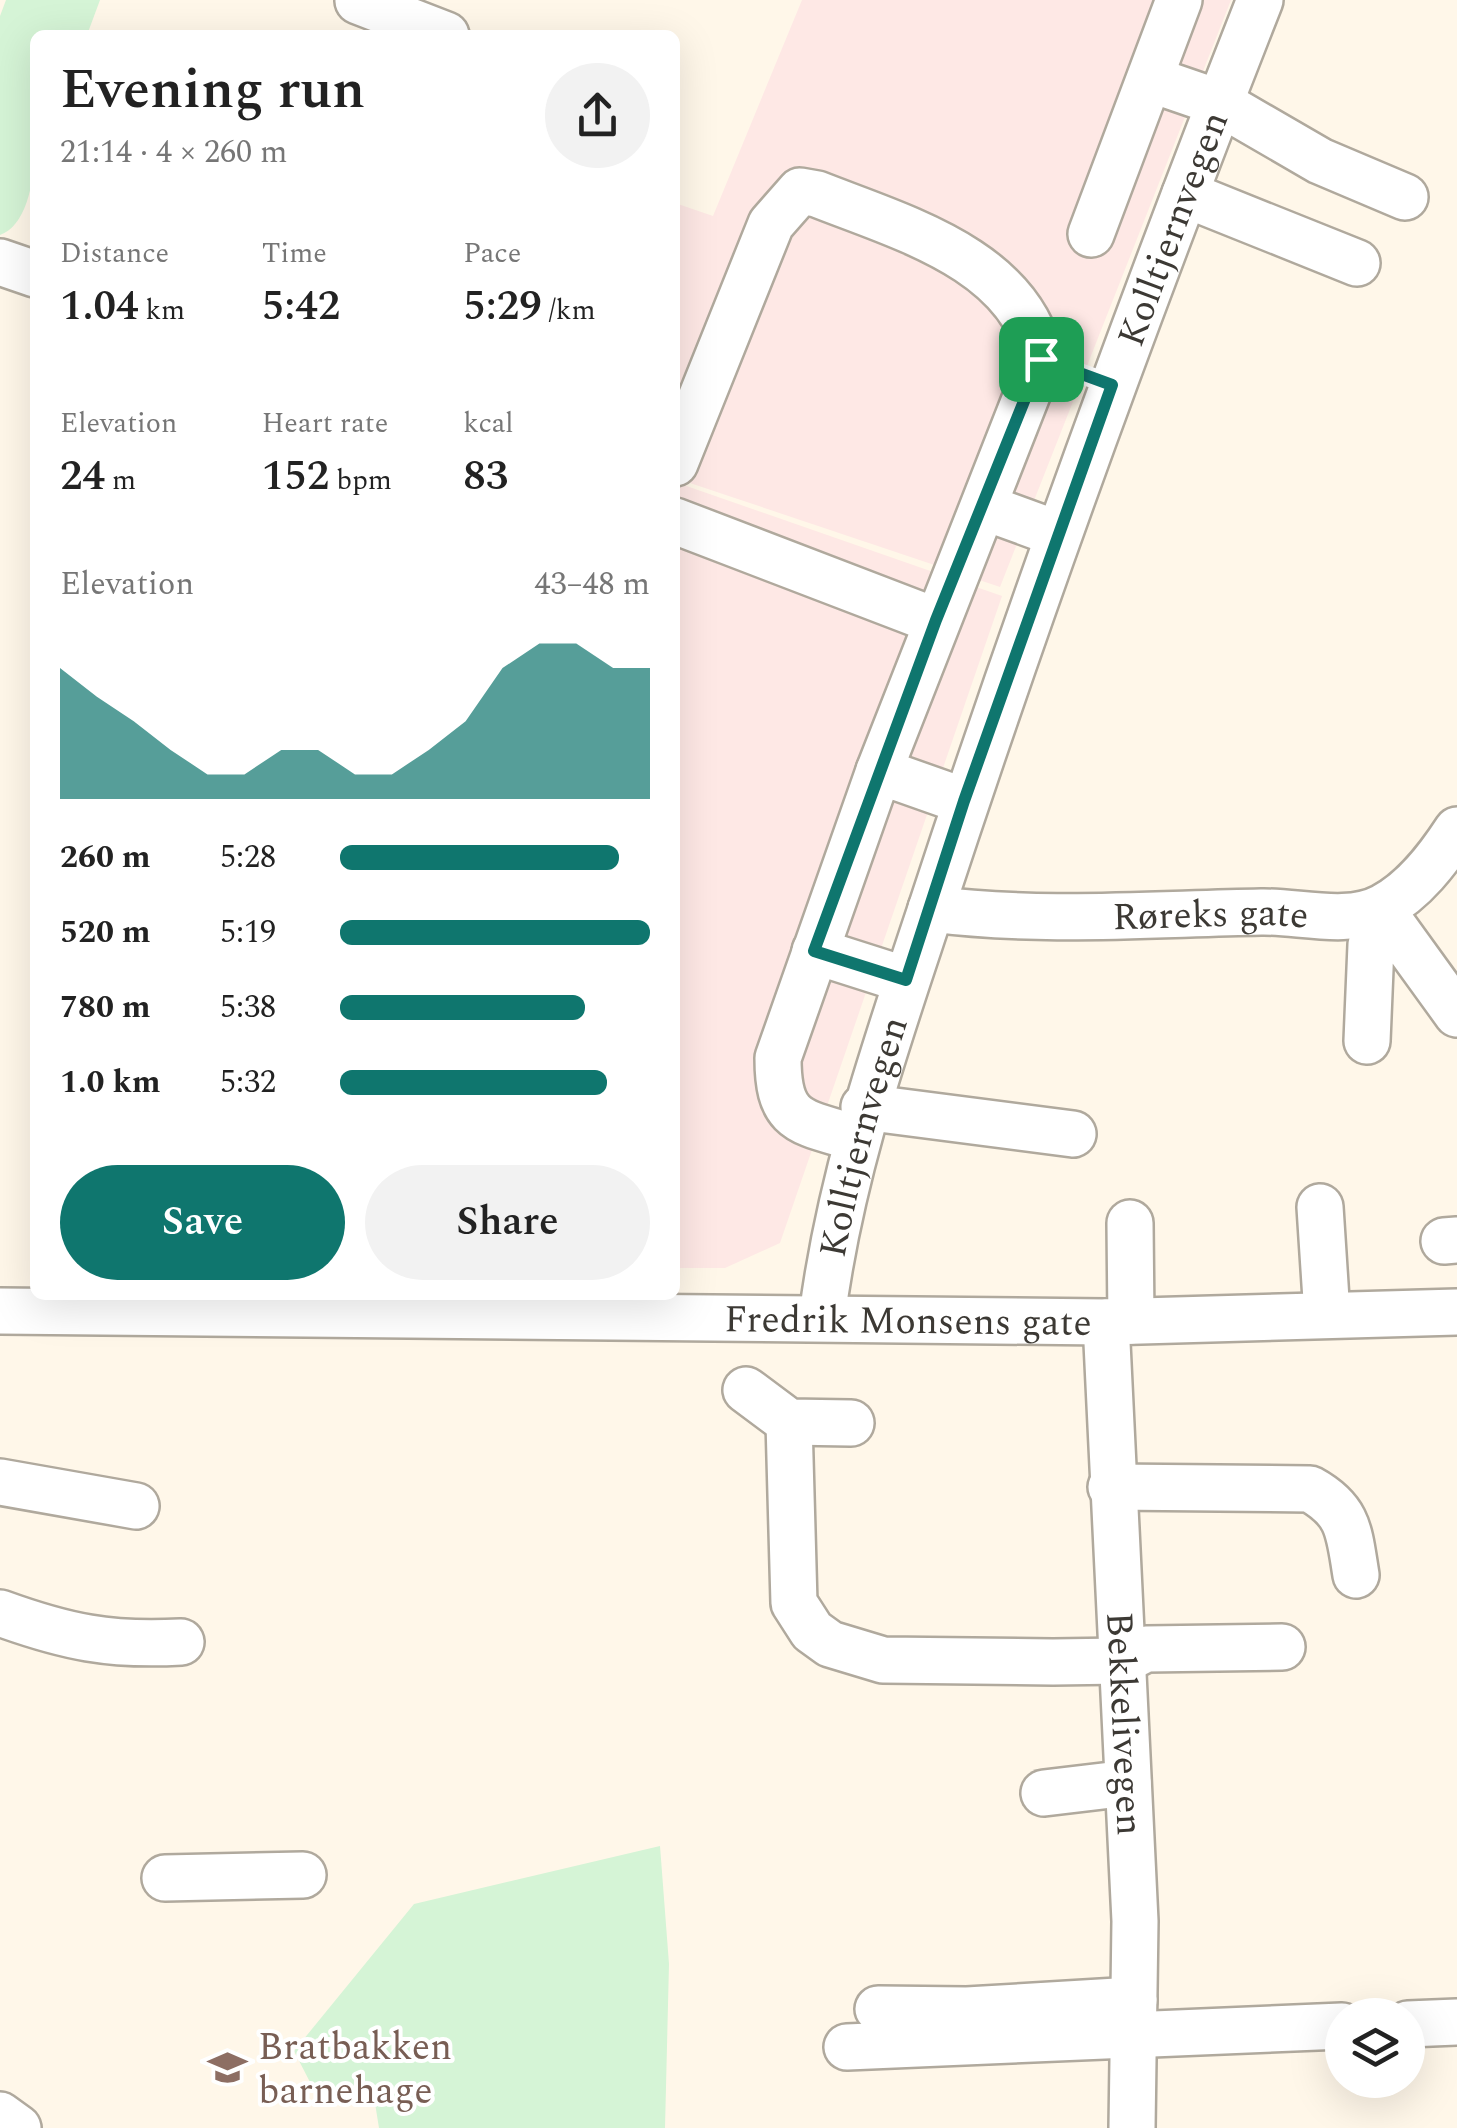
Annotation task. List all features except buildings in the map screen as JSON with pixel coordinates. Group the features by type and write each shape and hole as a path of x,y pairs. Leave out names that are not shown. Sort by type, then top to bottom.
{"street":[{"path":"449,30 463,0"},
{"path":"1091,234 1179,0"},
{"name":"Kolltjernvegen","path":"822,1317 830,1251 860,1122 964,801 1112,385 1260,0"},
{"path":"346,30 358,1 434,30"},
{"path":"1150,79 1220,102 1320,161 1405,197"},
{"path":"680,451 771,224 800,191 948,246 1017,304 1034,326 1041,359 936,620 814,951 778,1058 778,1089 784,1110 803,1122 1073,1134"},
{"path":"1185,194 1357,264"},
{"path":"0,262 30,272"},
{"path":"1041,359 1112,385"},
{"path":"984,506 1058,534"},
{"path":"680,523 936,620"},
{"path":"879,771 964,801"},
{"name":"Røreks gate","path":"930,909 1012,919 1266,912 1340,916 1380,909 1442,873 1457,830"},
{"path":"1380,909 1457,1014"},
{"path":"1366,1041 1371,945 1380,909"},
{"path":"814,951 906,980"},
{"path":"1320,1207 1326,1315"},
{"name":"Bekkelivegen","path":"1130,1222 1118,1322 1111,1487 1128,1783 1135,2017 1132,2128"},
{"name":"Fredrik Monsens gate","path":"0,1310 122,1304 1118,1322 1457,1312"},
{"path":"746,1390 789,1422 851,1423"},
{"path":"789,1422 794,1603 812,1631 830,1644 883,1660 1122,1661 1146,1648 1282,1647"},
{"path":"0,1482 136,1506"},
{"path":"1111,1487 1310,1488 1333,1502 1347,1524 1356,1575"},
{"path":"0,1614 69,1638 141,1644 181,1642"},
{"path":"1044,1792 1128,1783"},
{"path":"164,1878 304,1875"},
{"path":"878,2008 1325,2025"},
{"path":"847,2047 1135,2017"},
{"path":"1425,2023 1457,2022"},
{"path":"0,2115 18,2128"}],"shaded area":[{"path":"802,0 1231,0 1000,587 680,480 680,205 713,216"},
{"path":"680,484 1002,596 780,1243 725,1268 680,1268"}],"green space":[{"path":"6,0 100,0 89,30 30,30 30,190 16,223 0,235 0,16"},
{"path":"660,1846 669,1964 665,2128 379,2128 374,2097 312,2086 294,2051 414,1904"}],"place":[{"name":"Bratbakken barnehage","path":"228,2068"}],"route":[{"path":"1041,359 1112,385 964,801 906,980 814,951 936,620 1041,359"}]}
